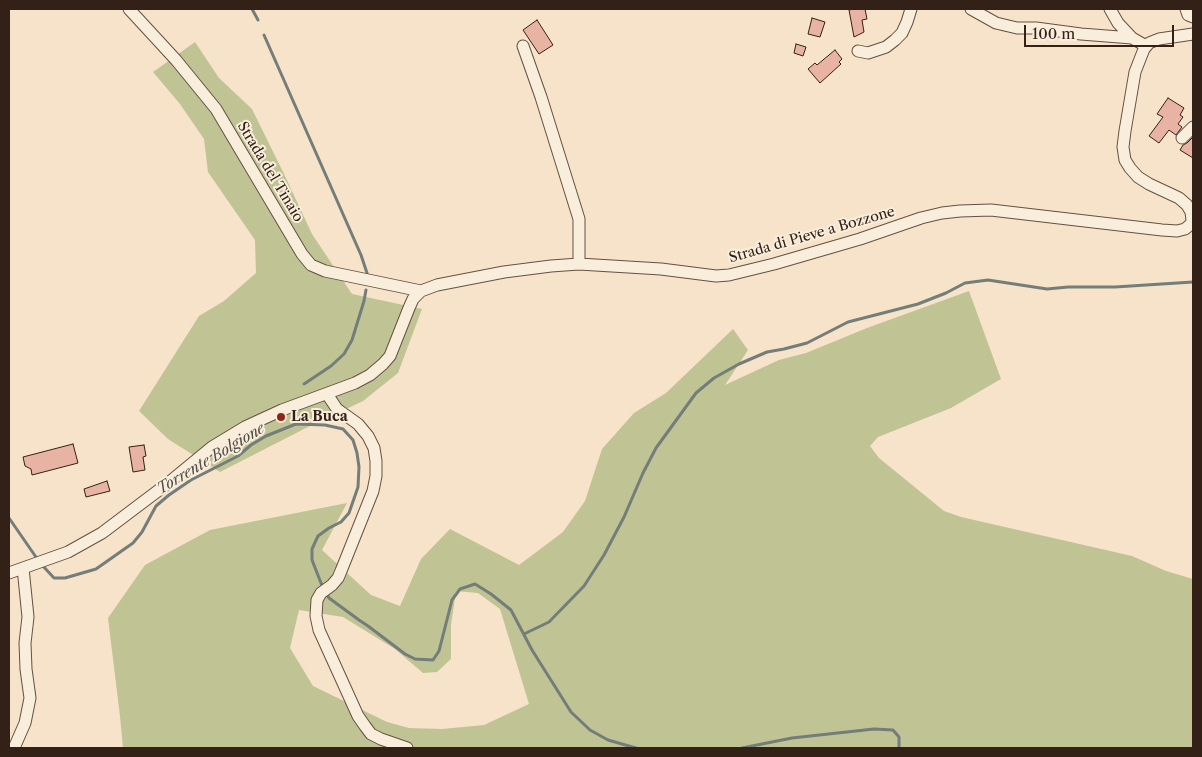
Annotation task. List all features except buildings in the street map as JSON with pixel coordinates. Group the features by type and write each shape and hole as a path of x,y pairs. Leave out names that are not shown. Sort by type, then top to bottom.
{"street":[{"name":"Strada del Tinaio","path":"130,9 176,60 216,110 302,254 311,265 325,271 421,291"},
{"path":"858,51 868,53 886,47 895,40 902,33 910,9"},
{"path":"971,9 996,23 1017,28 1036,28 1132,38"},
{"path":"1110,9 1118,23 1132,38 1146,46 1159,39 1193,34"},
{"path":"1186,9 1188,15 1193,17"},
{"path":"523,46 579,219 579,264"},
{"name":"Strada di Pieve a Bozzone","path":"421,291 437,285 504,272 579,264 661,269 716,276 729,275 860,239 921,218 960,211 991,210 1162,230 1183,230 1192,220 1191,212 1187,205 1179,198 1138,177 1130,168 1124,156 1125,131 1135,72 1146,46"},
{"path":"1182,138 1193,127"},
{"path":"9,573 68,552 84,544 168,484 204,454 234,433 282,410 362,380 374,372 383,364 394,349 411,303 421,291"},
{"path":"328,394 337,409 358,424 368,436 374,448 376,476 373,492 338,578 332,586 321,593 317,600 316,616 319,630 358,716 371,734 407,748"},
{"path":"14,748 25,723 30,698 25,643 28,616 22,568"}],"green space":[{"path":"195,42 219,78 252,109 312,234 352,294 422,309 398,373 363,401 220,472 168,439 139,411 199,316 224,301 256,273 255,240 208,172 204,139 180,104 153,72"},
{"path":"969,291 1001,379 951,408 878,437 870,446 879,458 944,511 961,517 1132,556 1166,571 1193,579 1193,748 123,748 108,618 145,565 210,530 347,503 322,550 371,595 400,606 421,559 450,529 519,565 563,532 585,501 602,449 634,413 666,393 733,329 748,350 725,385 779,360 806,353 867,328","holes":["456,591 478,593 500,609 529,704 484,725 442,729 409,728 387,722 313,686 290,648 299,610 343,617 395,649 423,673 437,672 451,659 451,625"]}],"waterway":[{"path":"252,9 258,20"},
{"path":"264,35 361,255 367,273"},
{"path":"524,634 549,622 584,586 604,555 624,517 656,448 696,393 714,378 739,364 767,352 807,343 848,322 918,304 965,283 988,280 1047,289 1193,282"},
{"path":"304,384 331,366 344,354 352,340 366,290"},
{"name":"Torrente Bolgione","path":"42,565 54,578 65,578 96,569 133,543 142,532 156,506 169,495 191,480 238,456 266,436 296,424 325,425 343,429 353,440 357,453 359,467 358,487 349,513 341,522 318,536 312,549 312,560 329,598 405,654 415,659 433,660 439,651 452,600 460,589 475,584 511,610 532,650 571,712 590,730 608,740 636,748"},
{"name":"Torrente Bolgione","path":"9,518 38,560"},
{"name":"Torrente Bolgione","path":"742,748 792,738 874,729 893,730 899,737 899,748"}],"place":[{"name":"La Buca","path":"281,417"}]}
